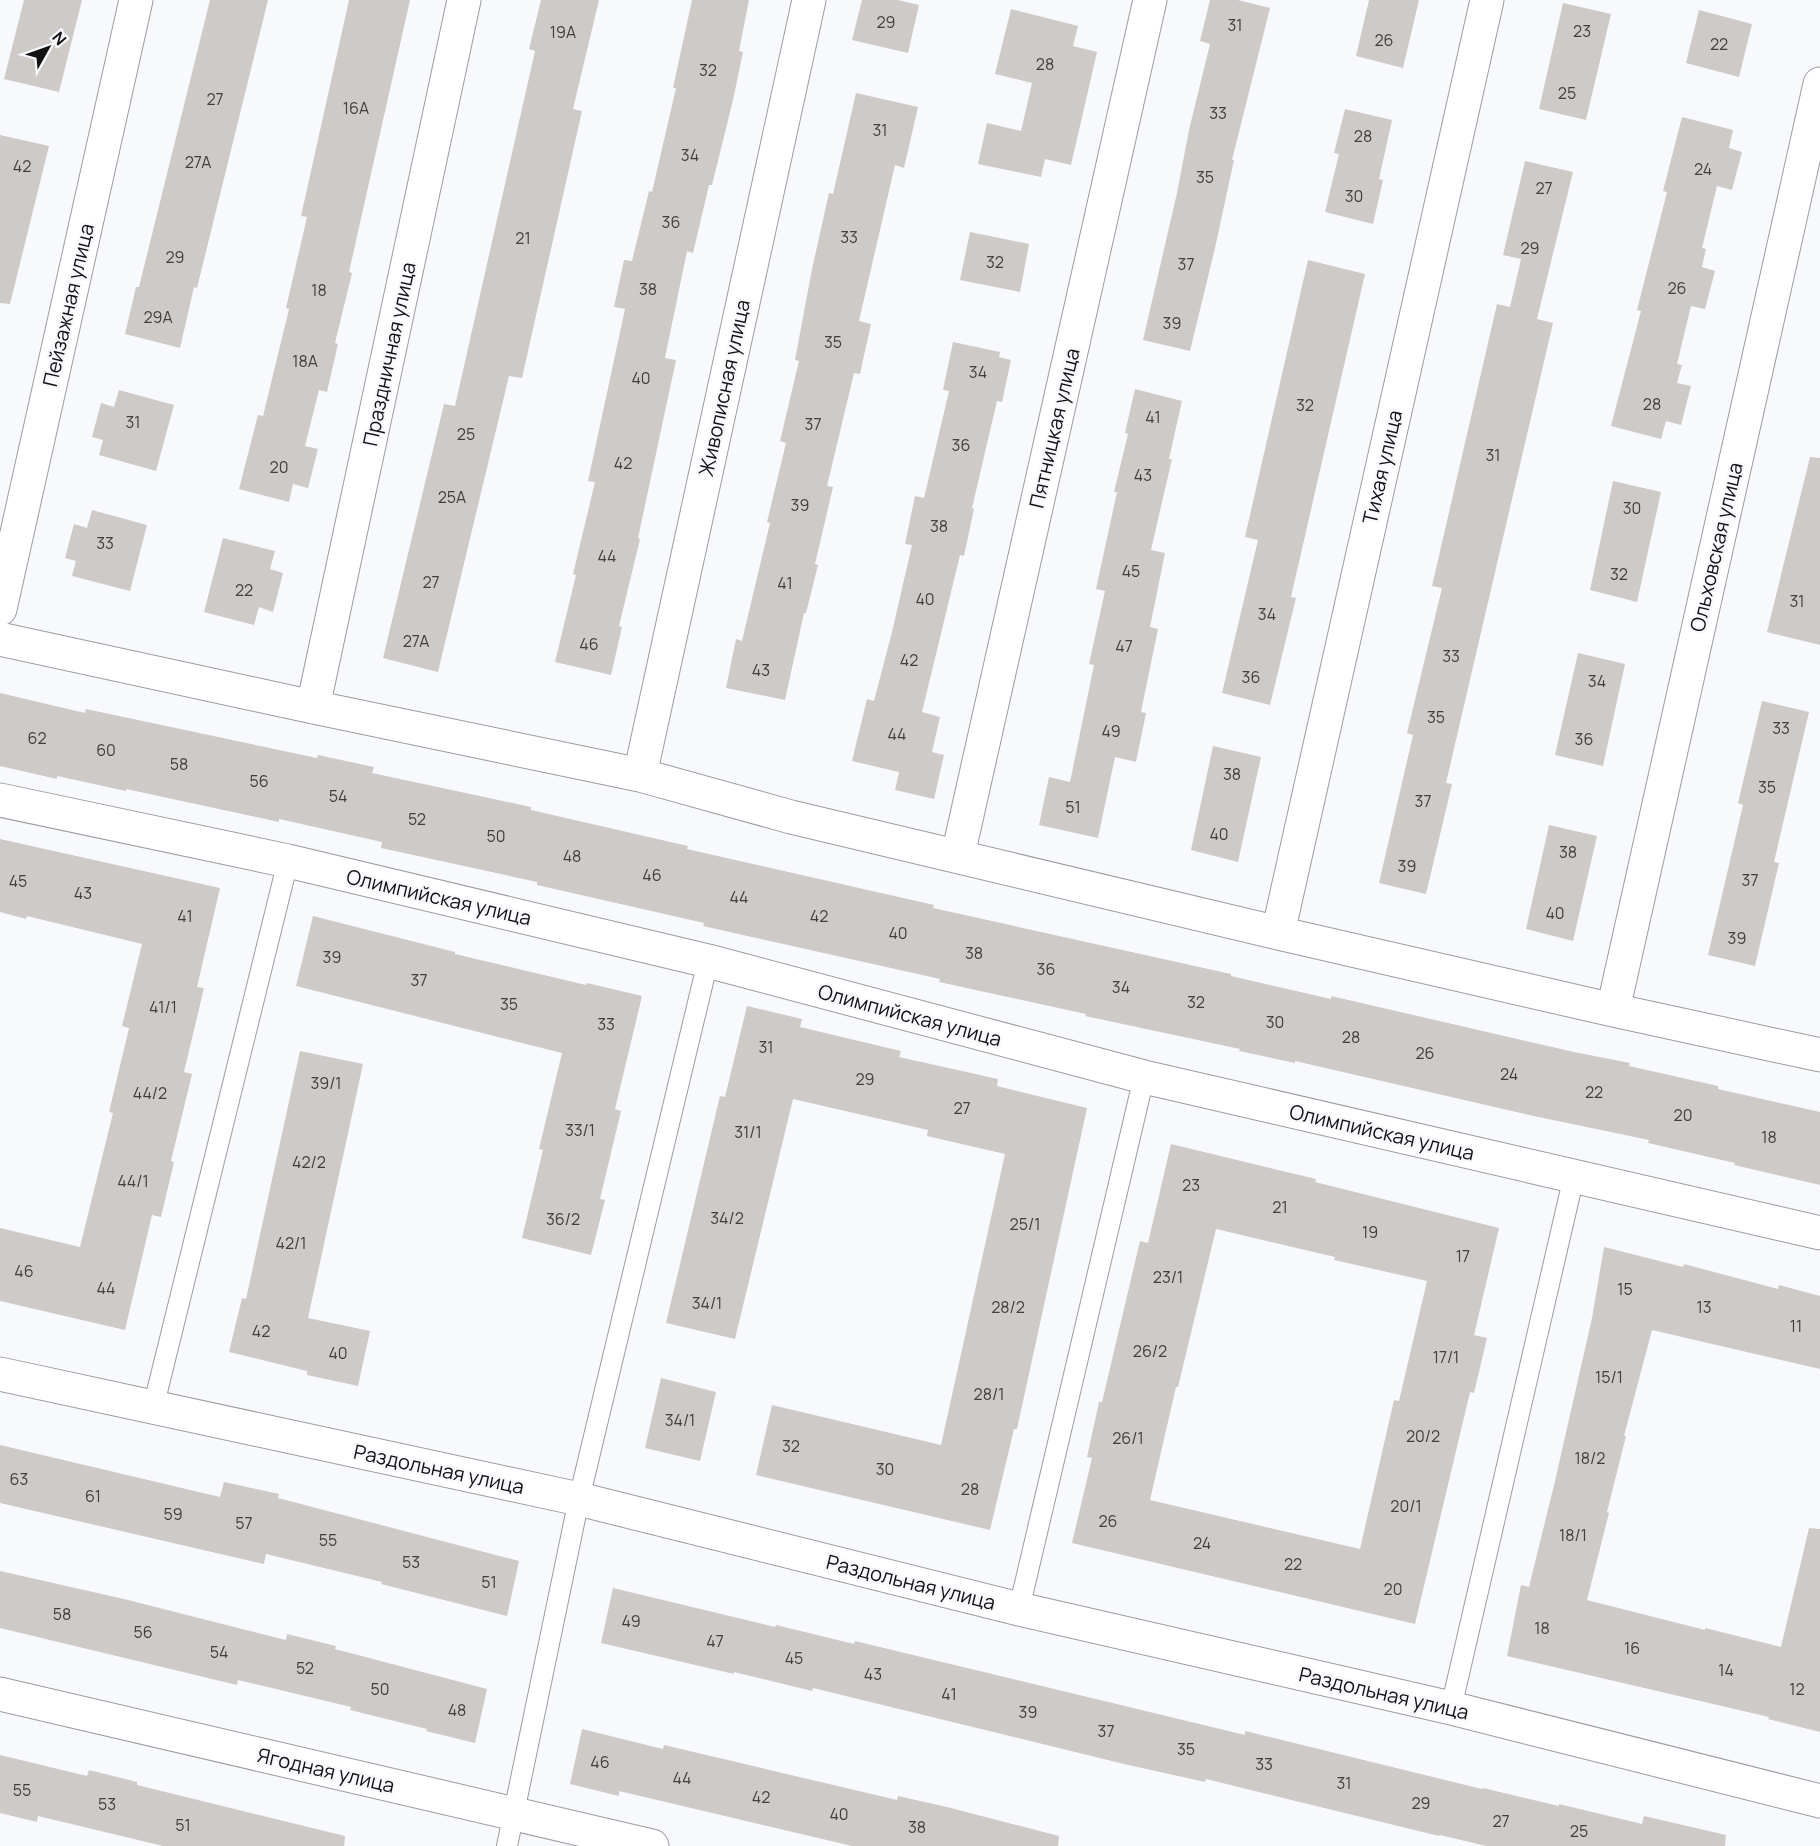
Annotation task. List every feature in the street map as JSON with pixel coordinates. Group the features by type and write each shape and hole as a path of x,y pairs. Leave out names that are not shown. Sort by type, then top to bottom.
{"street":[{"name":"Пейзажная улица","path":"0,609 136,0"},
{"name":"Праздничная улица","path":"313,707 464,0"},
{"name":"Живописная улица","path":"640,775 809,0"},
{"name":"Пятницкая улица","path":"957,855 1150,0"},
{"name":"Тихая улица","path":"1278,933 1487,0"},
{"name":"Ольховская улица","path":"1613,1010 1820,84"},
{"path":"0,639 640,775 791,817 1278,933 1820,1055"},
{"name":"Олимпийская улица","path":"0,800 288,861 708,961 1144,1077 1820,1233"},
{"name":"Раздольная улица","path":"0,1374 579,1499 1019,1609 1450,1708 1820,1801"},
{"name":"Ягодная улица","path":"0,1694 652,1846"}],"lane":[{"path":"153,1408 288,861"},
{"path":"507,1846 579,1499 708,961"},
{"path":"1019,1609 1144,1077"},
{"path":"1450,1708 1574,1176"}],"building":[{"path":"24,0 82,0 59,92 4,79"},
{"path":"210,0 268,0 180,348 125,334 136,287 139,287"},
{"path":"349,0 410,0 349,272 352,273 335,343 338,344 327,392 319,390 305,446 318,449 308,488 293,484 289,502 239,489 258,415 263,416 289,309 286,308 307,217 301,216"},
{"path":"541,0 599,0 573,109 582,111 522,378 509,376 438,672 383,658 444,404 455,406 535,51 529,49"},
{"path":"692,0 749,0 739,51 743,52 733,100 693,253 687,251 665,358 676,360 638,538 640,539 619,626 622,627 611,675 555,662 595,482 588,481 625,309 614,307 624,260 632,261 649,191 652,192 676,88 673,88"},
{"path":"862,0 898,0 919,5 908,53 852,40"},
{"path":"1210,0 1238,0 1270,8 1232,160 1234,160 1215,248 1190,351 1143,340 1210,44 1200,41"},
{"path":"1369,0 1419,0 1403,68 1356,56"},
{"path":"1563,3 1611,14 1586,120 1539,109"},
{"path":"1011,9 1078,26 1073,46 1097,52 1071,165 1045,159 1041,177 978,164 987,123 1021,131 1032,83 995,74"},
{"path":"1699,10 1752,24 1739,77 1686,63"},
{"path":"856,93 918,107 904,168 895,165 859,321 871,324 860,374 854,373 827,486 833,487 815,564 818,565 806,613 804,613 785,700 726,688 736,639 742,641 770,523 767,522 786,443 780,441 799,361 795,360 812,269 829,193 833,194"},
{"path":"1345,109 1392,120 1379,179 1383,180 1373,224 1325,212 1339,154 1334,153"},
{"path":"1682,117 1733,130 1729,148 1742,152 1732,190 1717,186 1702,248 1706,249 1702,267 1715,271 1705,309 1691,306 1677,364 1682,365 1677,383 1691,386 1681,425 1666,421 1661,439 1611,426 1641,311 1637,310 1667,192 1663,191"},
{"path":"0,135 49,146 10,304 0,303"},
{"path":"1525,161 1573,172 1537,319 1553,323 1446,783 1452,784 1426,894 1379,883 1413,735 1407,733 1442,588 1432,586 1497,304 1510,307 1521,259 1503,255"},
{"path":"970,232 1029,244 1020,292 960,280"},
{"path":"1308,260 1365,274 1291,597 1296,598 1270,705 1222,693 1258,540 1245,537"},
{"path":"953,342 1000,352 999,357 1011,360 1002,402 997,401 972,508 974,509 964,556 960,555 922,712 940,717 932,752 944,755 934,799 895,790 899,772 852,761 867,699 874,701 892,632 912,545 905,544 915,496 924,498 949,391 943,390"},
{"path":"1135,389 1182,401 1169,459 1172,459 1151,550 1165,553 1150,627 1158,629 1141,712 1146,713 1136,762 1115,757 1098,838 1039,825 1049,777 1070,782 1094,665 1089,664 1105,591 1096,589 1117,492 1114,492 1128,434 1125,433"},
{"path":"119,390 174,405 156,471 99,455 103,440 92,437 101,403 114,407"},
{"path":"1810,457 1820,458 1820,645 1767,632"},
{"path":"1613,481 1661,492 1637,602 1590,590"},
{"path":"92,510 147,525 130,591 72,576 76,561 65,558 74,524 87,528"},
{"path":"223,538 275,551 270,569 283,573 273,612 259,607 254,625 204,612"},
{"path":"1578,653 1625,664 1603,766 1555,755"},
{"path":"0,693 85,713 86,709 317,758 318,755 374,767 372,773 531,807 531,810 688,846 687,849 934,905 933,908 1231,974 1231,976 1331,999 1331,996 1630,1063 1629,1066 1718,1086 1718,1089 1820,1112 1820,1185 1648,1143 1649,1140 1295,1061 1295,1063 1239,1051 1240,1049 1085,1016 1086,1014 939,982 940,979 703,926 704,923 537,885 537,882 381,848 382,842 279,819 279,822 126,789 126,791 57,776 57,779 0,766"},
{"path":"1762,701 1809,712 1774,862 1779,863 1755,966 1708,955 1743,805 1738,803"},
{"path":"1213,746 1261,757 1238,862 1191,850"},
{"path":"1549,825 1597,836 1573,941 1526,929"},
{"path":"0,839 220,888 197,987 204,988 184,1072 192,1074 171,1161 174,1162 161,1217 152,1215 125,1330 0,1301 0,1228 80,1247 113,1113 109,1112 129,1028 122,1026 142,944 27,916 26,919 0,912"},
{"path":"313,916 455,952 455,954 642,996 615,1109 621,1111 600,1199 605,1200 591,1255 522,1238 543,1150 539,1149 562,1053 296,986"},
{"path":"747,1006 802,1019 800,1027 901,1051 899,1057 998,1079 997,1086 1087,1108 1017,1429 1014,1429 990,1530 756,1475 772,1405 941,1445 1005,1154 927,1136 928,1130 793,1099 735,1339 666,1323 720,1096 725,1097"},
{"path":"300,1051 363,1064 308,1318 370,1331 358,1386 307,1375 307,1371 229,1352 242,1298 246,1299"},
{"path":"1171,1144 1316,1179 1315,1182 1499,1228 1474,1335 1487,1338 1474,1393 1470,1392 1415,1624 1072,1543 1092,1458 1087,1457 1099,1402 1102,1402 1140,1241 1148,1243","holes":["1216,1229 1335,1257 1334,1260 1427,1281 1399,1401 1394,1400 1360,1549 1150,1500"]},
{"path":"1604,1247 1683,1267 1684,1264 1778,1289 1779,1285 1820,1296 1820,1369 1652,1330 1624,1436 1626,1436 1607,1512 1609,1513 1587,1600 1781,1647 1809,1528 1820,1529 1820,1732 1768,1719 1769,1717 1507,1656 1521,1585 1529,1587 1555,1481 1592,1318"},
{"path":"661,1378 716,1392 700,1461 645,1448"},
{"path":"0,1445 220,1497 224,1482 279,1494 278,1498 519,1561 507,1616 266,1554 264,1564 0,1503"},
{"path":"0,1571 124,1599 286,1640 287,1634 487,1689 475,1743 350,1710 351,1707 238,1680 237,1685 0,1628"},
{"path":"613,1588 775,1627 776,1625 854,1644 855,1641 1245,1735 1245,1731 1482,1789 1559,1806 1559,1804 1642,1824 1644,1816 1726,1835 1725,1846 1486,1846 1206,1779 1205,1782 1124,1764 813,1688 812,1691 734,1672 734,1674 601,1643"},
{"path":"582,1729 663,1749 664,1745 897,1800 898,1796 947,1807 1059,1836 1058,1846 852,1846 619,1791 619,1796 570,1784"},
{"path":"0,1755 87,1776 89,1770 137,1782 137,1785 345,1836 344,1846 163,1846 38,1816 37,1822 0,1813"}]}
